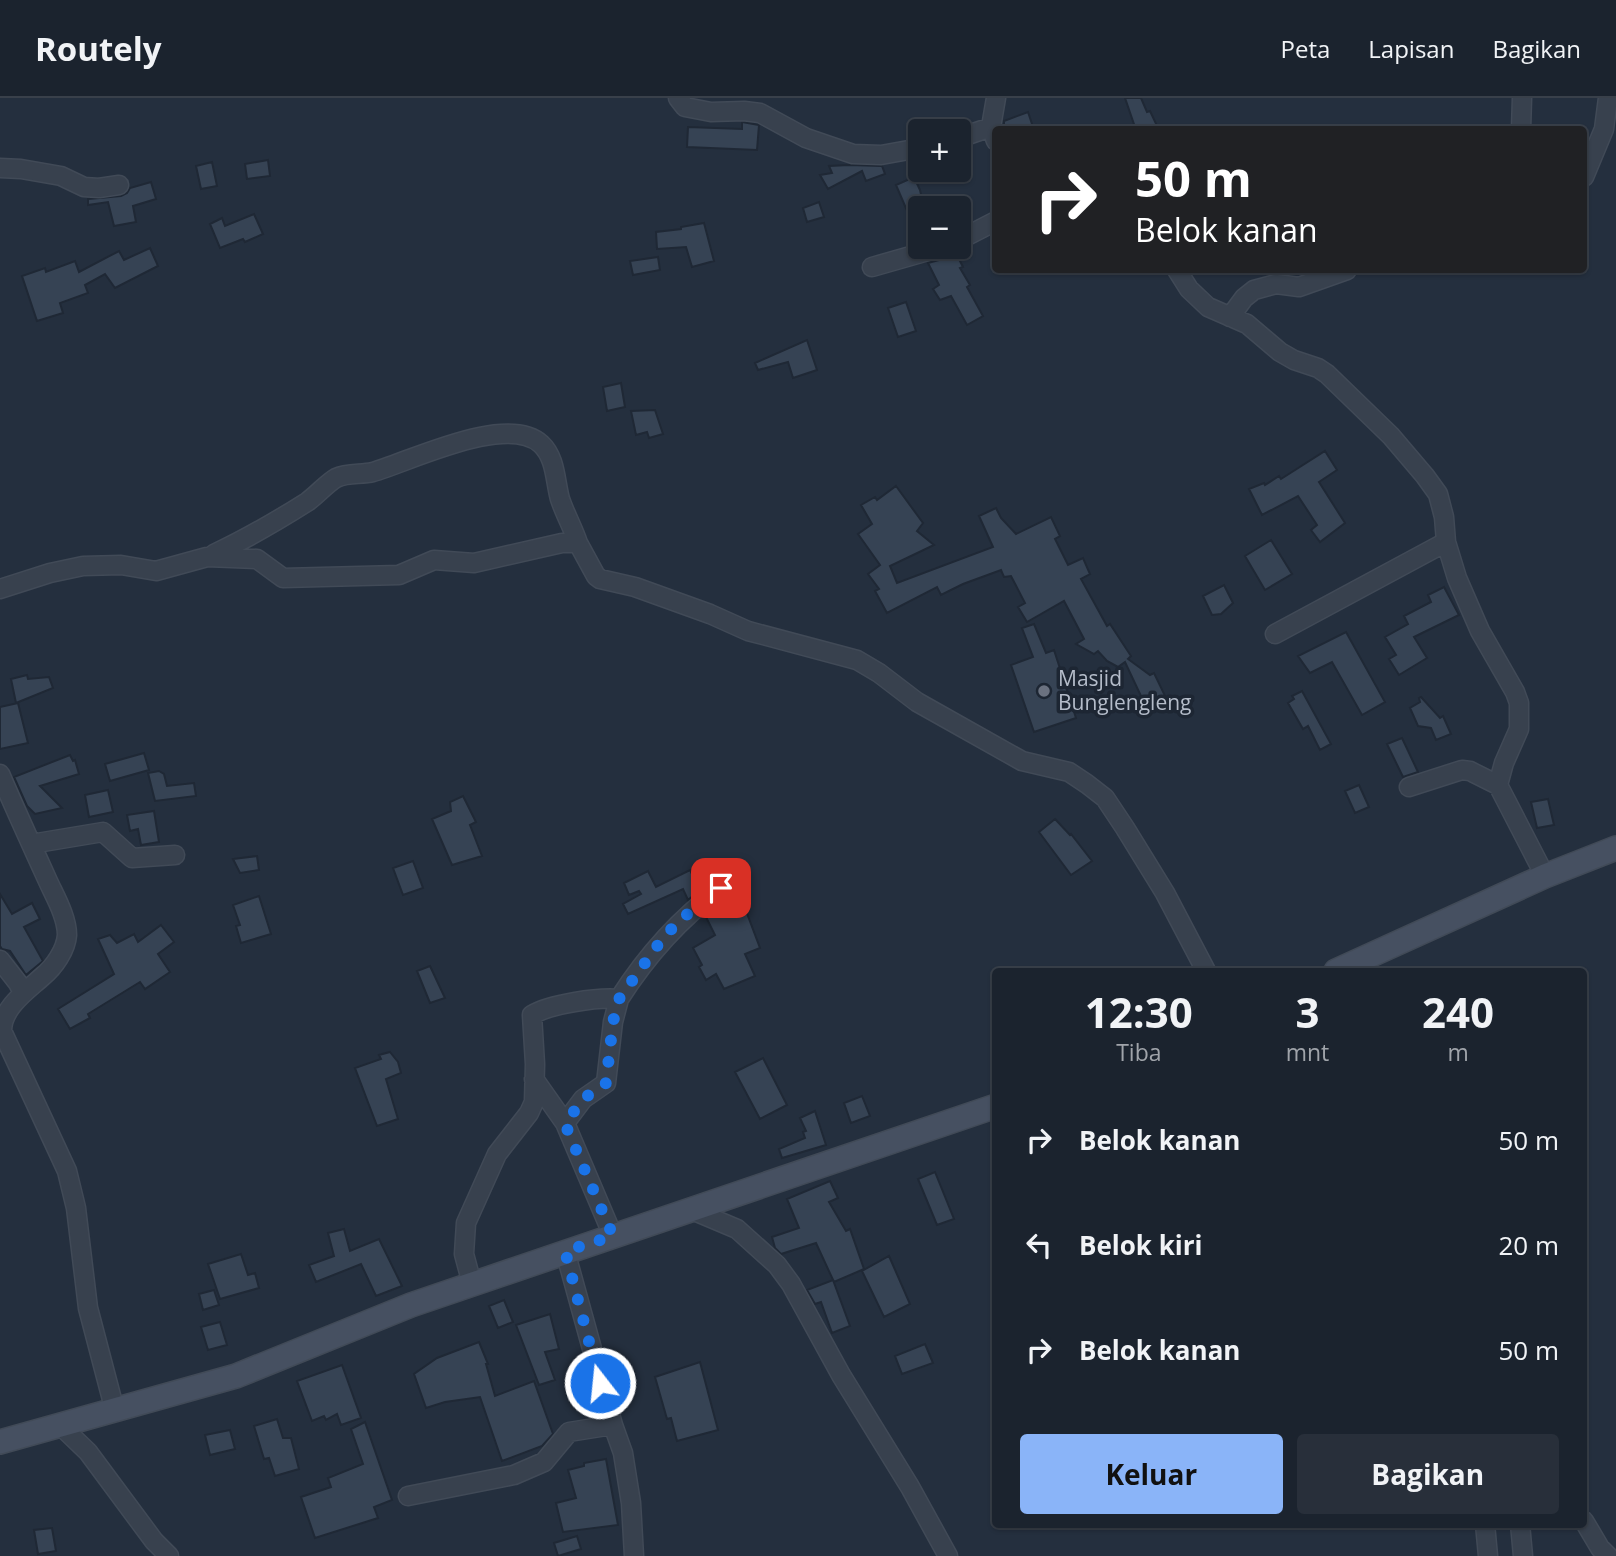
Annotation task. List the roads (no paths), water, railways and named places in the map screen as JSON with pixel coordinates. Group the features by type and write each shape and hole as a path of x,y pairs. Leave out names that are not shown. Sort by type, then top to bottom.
{"street":[{"path":"678,98 685,107 711,112 760,113 806,138 853,155 881,155 908,150"},
{"path":"994,126 996,98"},
{"path":"1521,126 1522,98"},
{"path":"1587,170 1604,129 1608,98"},
{"path":"971,137 992,134"},
{"path":"0,168 61,176 84,187 119,185"},
{"path":"971,234 992,223"},
{"path":"872,267 908,257"},
{"path":"1179,273 1201,302 1208,307 1247,324 1280,352 1327,374 1391,436 1438,494 1444,517 1446,542 1467,604 1519,703 1519,729 1503,763 1498,785"},
{"path":"1230,317 1244,298 1263,286 1276,284 1299,288 1339,273"},
{"path":"0,589 83,566 121,565 156,571 207,557 279,520 343,475 370,472 438,449 495,434 511,433 530,438 541,444 550,456 561,499 578,543 600,579 648,592 748,631 857,660 880,673 917,702 1022,761 1069,772 1105,798 1166,893 1204,968"},
{"path":"1275,634 1446,542"},
{"path":"207,557 257,559 283,578 304,579 349,575 399,575 434,560 474,563 562,543 578,543"},
{"path":"1409,787 1462,770 1470,771 1498,785 1545,876"},
{"path":"0,774 59,906 67,933 65,946 46,974 23,993 1,1025 6,1042 67,1171 76,1208 88,1308 115,1411"},
{"path":"31,844 103,832 132,858 175,855"},
{"path":"1343,968 1545,876 1616,848"},
{"path":"565,1124 583,1099 606,1083 613,1022 619,999 665,935 695,907 721,888"},
{"path":"0,960 23,993"},
{"path":"472,1284 464,1254 466,1223 497,1154 529,1113 535,1093 532,1015 546,1009 599,998 619,999"},
{"path":"534,1079 565,1124 613,1236"},
{"path":"0,1442 236,1376 411,1305 992,1107"},
{"path":"692,1210 737,1229 761,1249 784,1275 948,1556"},
{"path":"565,1251 612,1425 623,1453 631,1503 634,1556"},
{"path":"408,1496 514,1475 544,1462 569,1432 612,1425"},
{"path":"61,1426 88,1452 153,1541 169,1556"},
{"path":"1587,1526 1608,1556"},
{"path":"1485,1528 1488,1556"},
{"path":"1520,1528 1523,1556"}],"place":[{"name":"Masjid Bunglengleng","path":"1044,691"}]}
